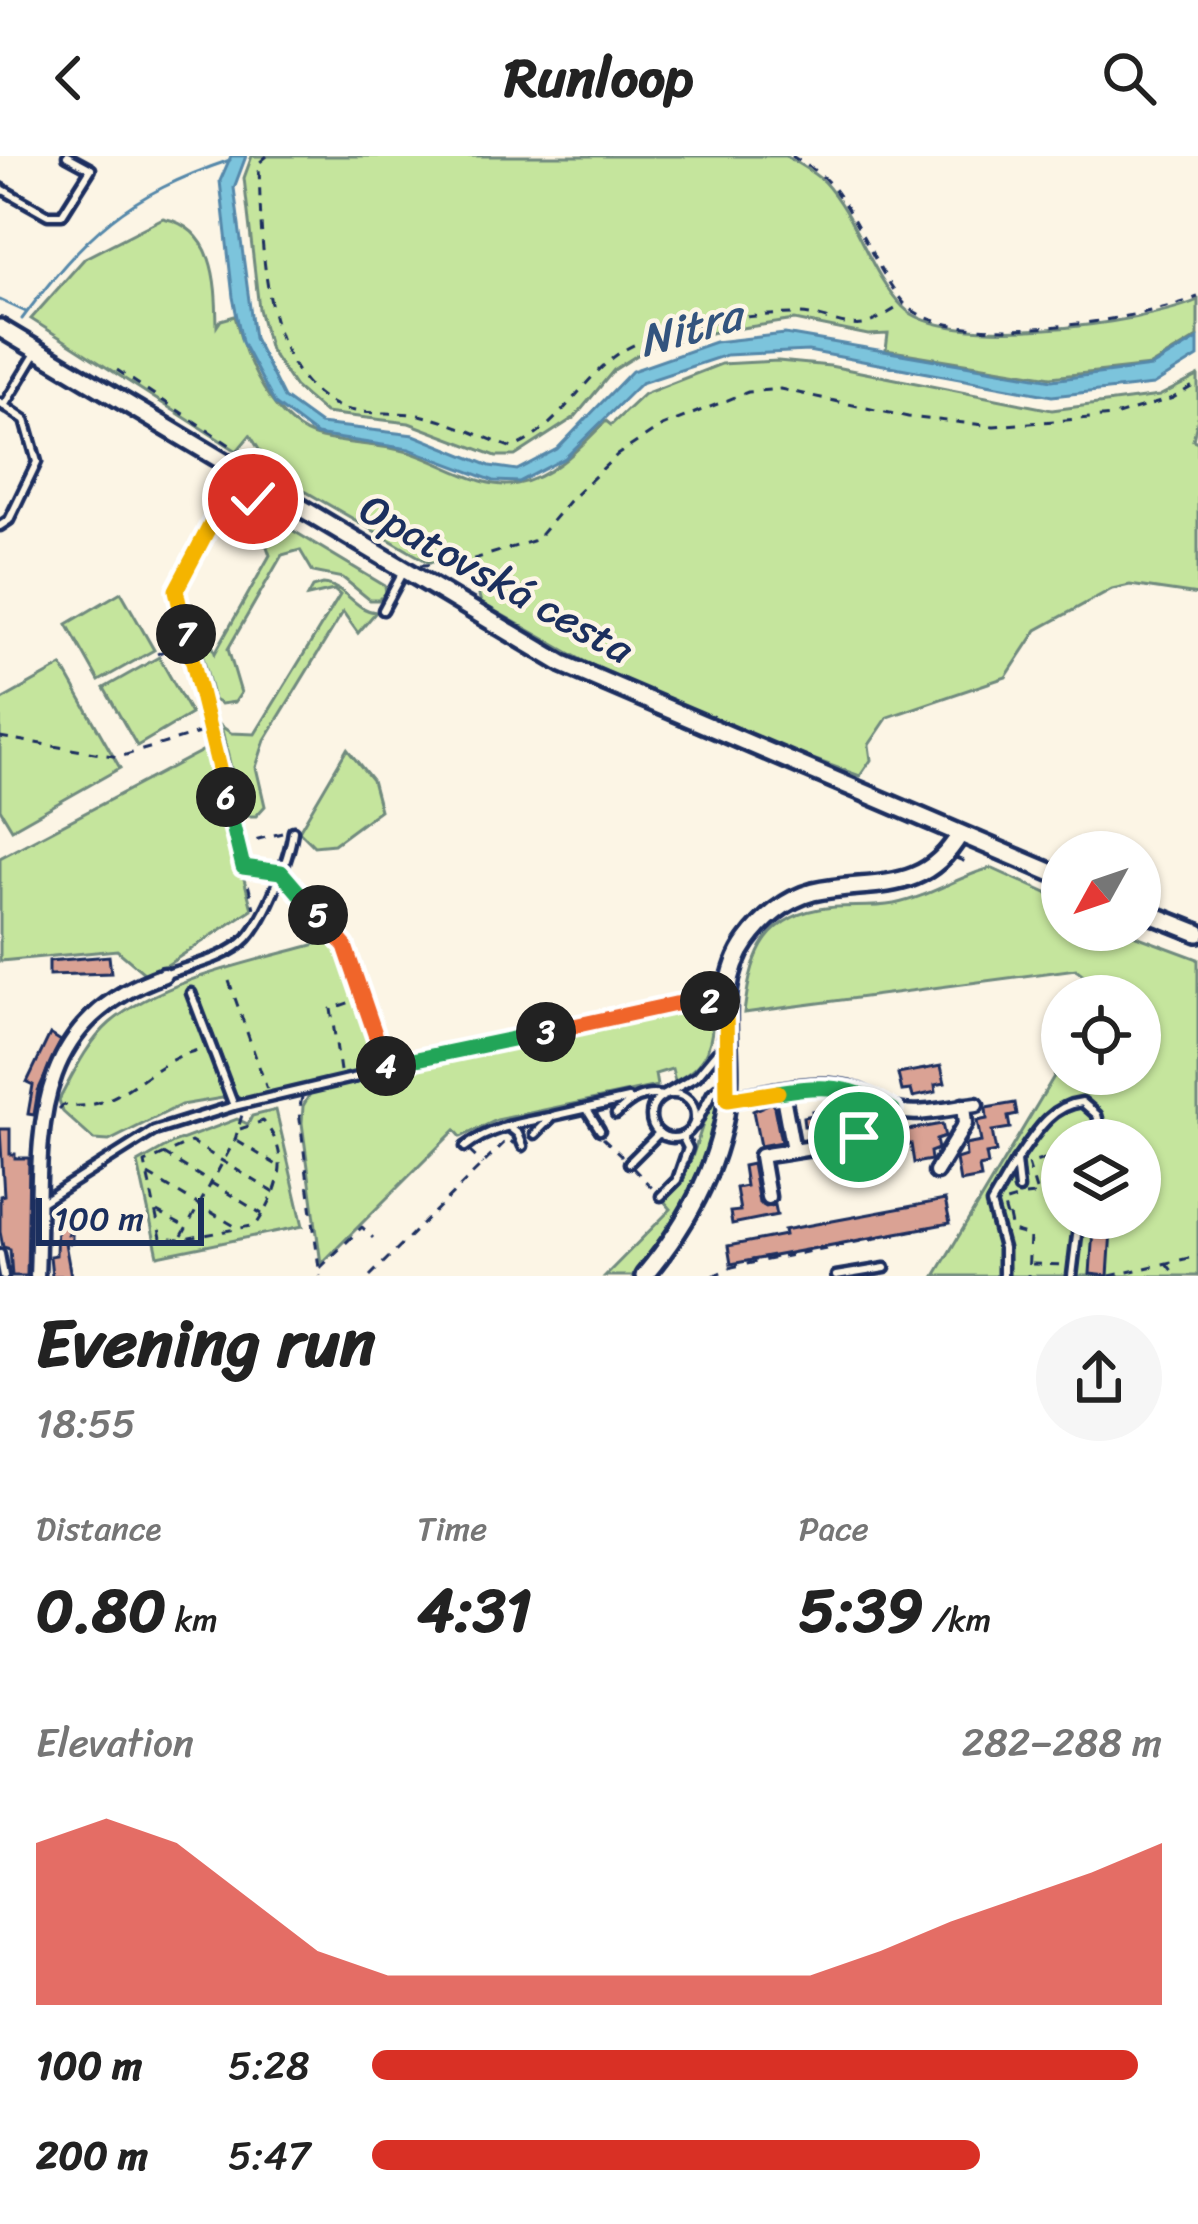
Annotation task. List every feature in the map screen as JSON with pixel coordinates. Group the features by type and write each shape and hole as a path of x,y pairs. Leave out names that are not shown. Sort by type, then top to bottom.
{"street":[{"name":"Opatovská cesta","path":"0,328 563,664 1041,868"},
{"path":"644,1276 692,1207 708,1174 727,1100 726,1000 743,946 773,913 813,892 888,885 921,874 947,854 959,834"},
{"path":"1161,918 1198,933"},
{"path":"38,1276 38,1138 48,1083 80,1031 100,1010 118,995 164,975"},
{"path":"727,1100 842,1087 870,1095 893,1110 969,1106 936,1172"},
{"path":"782,1091 793,1150"},
{"path":"768,1197 760,1156 870,1134 893,1110"}],"lane":[{"path":"0,188 48,215 62,215 91,169 67,156"},
{"path":"0,526 9,520 38,462 25,420 2,405 38,351"},
{"path":"383,610 404,571"},
{"path":"164,975 247,938 290,854 293,831"},
{"path":"191,993 234,1106"},
{"path":"659,1133 652,1109 663,1096 697,1076 717,1052 729,1048"},
{"path":"40,1203 154,1131 245,1103 387,1070"},
{"path":"659,1133 682,1136 700,1119 712,1093 728,1082"},
{"path":"465,1147 480,1135 508,1126 652,1094 674,1094 692,1105 692,1127"},
{"path":"616,1114 632,1099"},
{"path":"1047,1119 1068,1104 1082,1102 1098,1119"},
{"path":"587,1108 599,1131"},
{"path":"535,1134 553,1117"},
{"path":"508,1126 518,1134 521,1148"},
{"path":"1003,1276 1003,1248 991,1204 1041,1127"},
{"path":"628,1163 659,1133"},
{"path":"661,1196 677,1180 688,1148 682,1136"},
{"path":"1016,1161 1019,1189"},
{"path":"1072,1276 1076,1239"},
{"path":"0,1255 4,1276"},
{"path":"836,1276 885,1268"}],"path":[{"path":"266,156 259,163 260,206 274,319 291,361 315,391 341,407 421,416 512,448 528,442 604,365 633,345 682,328 743,318 805,314 862,326 904,304"},
{"path":"792,156 825,178 904,304 928,320 978,328 1097,324 1198,297"},
{"path":"117,370 287,484"},
{"path":"404,571 422,564 458,564 536,540 568,501 617,455 662,426 748,392 780,389 908,416 994,426 1114,416 1173,398 1198,383"},
{"path":"253,499 247,509 213,520 176,590 258,921"},
{"path":"157,654 188,640"},
{"path":"197,680 203,672"},
{"path":"0,736 119,757 210,730"},
{"path":"224,789 230,782"},
{"path":"237,844 293,831"},
{"path":"243,867 281,872 345,946 387,1070 412,1060 675,1004 726,1000"},
{"path":"229,981 267,1089"},
{"path":"340,1071 331,1009 362,998"},
{"path":"60,1108 94,1107 148,1078 155,1068 207,1048"},
{"path":"303,1090 298,1112 320,1276"},
{"path":"180,1240 235,1140 245,1103"},
{"path":"240,1129 263,1121 271,1130 281,1168 275,1193 256,1225 180,1240 161,1238 145,1163 190,1142 275,1193"},
{"path":"599,1131 618,1152"},
{"path":"370,1276 508,1139 521,1148"},
{"path":"235,1140 281,1168"},
{"path":"164,1154 263,1214"},
{"path":"1037,1192 1028,1164 1041,1160"},
{"path":"144,1172 239,1229"},
{"path":"641,1177 648,1183"},
{"path":"1028,1276 1030,1236 1012,1231 1003,1203 1041,1193"},
{"path":"154,1211 187,1228"},
{"path":"713,1276 736,1265 941,1225"},
{"path":"319,1269 362,1227 373,1238"},
{"path":"1110,1276 1198,1256"},
{"path":"1166,1262 1176,1276"},
{"path":"1029,1264 1072,1265"}],"green space":[{"path":"252,156 786,156 824,182 891,293 903,307 926,320 959,328 1046,329 1135,317 1198,300 1198,337 1150,366 1051,377 886,350 888,334 868,335 795,320 715,332 650,347 614,370 575,417 515,456 496,456 409,423 325,413 295,387 270,350 259,309 244,178"},
{"path":"163,218 194,233 203,246 216,293 217,326 235,316 254,370 289,420 321,438 401,450 491,484 517,484 543,475 644,394 721,364 778,361 830,366 1052,410 1159,396 1198,376 1193,440 1198,442 1198,595 1130,585 1112,589 1037,630 1006,677 888,717 869,745 871,760 860,776 799,754 798,759 625,684 626,680 481,603 473,572 457,562 428,562 284,479 250,435 237,451 31,319 85,258"},
{"path":"262,512 385,586 386,593 379,600 370,600 343,578 313,572 300,550 282,555 228,649 241,693 235,702 221,704 214,700 200,645 203,618 215,653 270,555 258,521"},
{"path":"323,584 376,612 358,633 343,612 265,740 256,767 265,806 256,816 249,816 240,806 221,726 231,733 255,734 340,595 334,590 308,596 313,587"},
{"path":"121,592 154,650 99,681 67,624"},
{"path":"159,657 191,714 137,746 104,688"},
{"path":"62,666 120,768 12,829 0,809 0,701"},
{"path":"347,749 372,780 380,810 334,844 314,846 299,831"},
{"path":"204,750 211,754 252,909 155,973 145,974 117,950 0,961 0,858"},
{"path":"991,868 1041,891 1041,951 1161,951 1161,945 1198,959 1198,1276 935,1276 1043,1095 1161,1095 1161,975 1084,975 1076,969 744,1013 755,961 771,933 783,923 819,909 907,901"},
{"path":"334,939 340,944 382,1066 242,1099 234,1096 181,1105 109,1141 94,1140 63,1112 59,1100 87,1049 132,1007 187,981"},
{"path":"713,1003 708,1049 687,1074 675,1081 672,1069 655,1074 657,1086 497,1120 461,1137 455,1130 321,1264 302,1123 303,1106 311,1092 673,1007"},
{"path":"715,1094 719,1099 708,1151 679,1214 634,1276 605,1276 671,1209 664,1201 683,1177"},
{"path":"276,1110 303,1226 158,1256 138,1163 173,1143 237,1119 248,1124 252,1116"}],"water":[{"path":"231,156 246,156 234,188 254,338 284,398 320,424 414,435 490,466 517,470 557,449 632,371 715,342 785,334 1052,380 1151,367 1198,339 1198,357 1153,385 1052,396 808,351 726,355 641,383 565,458 519,482 494,481 409,449 316,435 275,404 242,342 233,297 220,181"}],"building":[{"path":"109,956 111,973 49,975 49,961"},
{"path":"50,1034 61,1041 38,1091 34,1115 28,1114 33,1085 27,1082"},
{"path":"941,1066 945,1083 935,1085 936,1092 913,1097 911,1090 902,1091 898,1074"},
{"path":"773,1102 781,1142 760,1146 753,1111"},
{"path":"850,1103 851,1108 861,1107 863,1115 846,1121 847,1127 824,1131 823,1126 804,1126 803,1117 813,1115 812,1111"},
{"path":"1015,1103 1017,1115 1008,1117 1010,1128 992,1131 996,1152 986,1154 988,1165 979,1167 981,1178 960,1182 956,1159 966,1156 965,1145 981,1142 977,1121 987,1119 986,1108"},
{"path":"942,1124 945,1137 936,1140 938,1149 930,1152 931,1160 914,1163 911,1144 905,1145 902,1131"},
{"path":"0,1129 10,1129 10,1154 29,1158 27,1276 12,1276 10,1249 3,1247 0,1232 0,1196 4,1195"},
{"path":"752,1164 759,1203 775,1205 777,1215 732,1224 730,1212 740,1211 736,1188 746,1186 743,1166"},
{"path":"945,1200 950,1223 731,1264 728,1246 785,1235 784,1230"},
{"path":"57,1222 68,1224 68,1234 72,1234 72,1243 65,1243 71,1276 52,1276 50,1256 56,1255"},
{"path":"1092,1239 1110,1239 1108,1276 1090,1274"}],"waterway":[{"path":"22,319 67,263 111,220 163,188 230,160"},
{"path":"0,300 26,312"}],"route":[{"path":"253,499 247,509 213,520 176,590 243,867 281,872 345,946 387,1070 412,1060 675,1004 726,1000 727,1100 817,1086 842,1087 870,1095 893,1110 880,1127 859,1137"}],"water label":[{"name":"Nitra","path":"690,327"}]}
